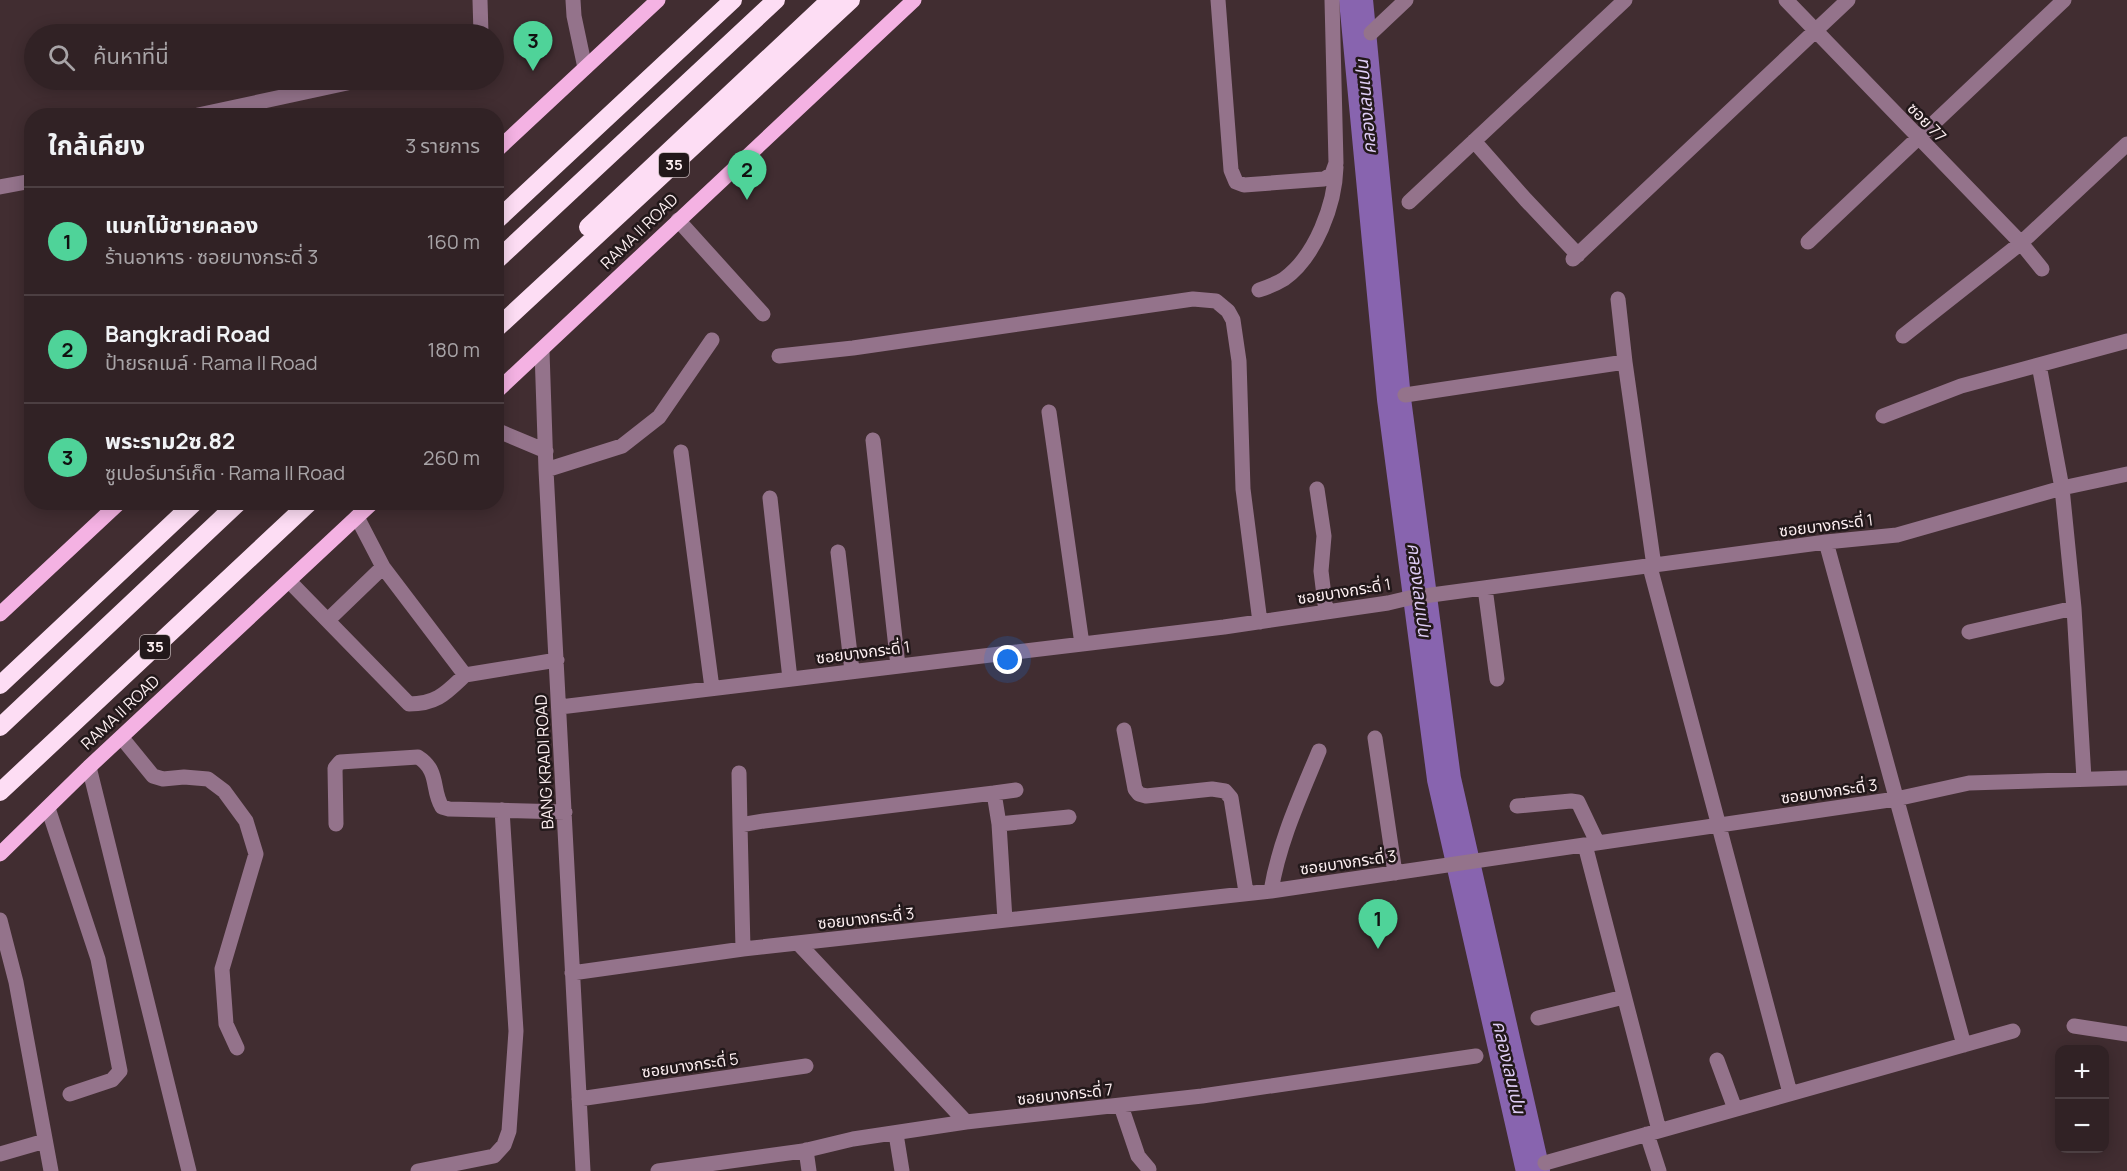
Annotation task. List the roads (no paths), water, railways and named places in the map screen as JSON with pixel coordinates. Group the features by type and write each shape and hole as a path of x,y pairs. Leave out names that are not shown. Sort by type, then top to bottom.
{"highway":[{"path":"504,214 733,0"},
{"path":"504,254 776,0"},
{"path":"504,306 830,0"},
{"name":"RAMA II ROAD","path":"504,322 851,0"},
{"path":"0,685 186,510"},
{"path":"0,727 231,510"},
{"path":"0,781 288,510"},
{"name":"RAMA II ROAD","path":"0,792 301,510"}],"main road":[{"path":"504,144 658,0"},
{"name":"RAMA II ROAD","path":"504,385 914,0"},
{"path":"0,614 111,510"},
{"name":"RAMA II ROAD","path":"0,854 89,767 364,510"}],"street":[{"path":"480,0 481,24"},
{"path":"573,0 585,68"},
{"path":"1218,0 1231,170 1236,182 1244,185 1324,179 1332,174 1336,163"},
{"path":"1258,290 1276,284 1287,277 1309,253 1332,202 1336,163 1332,0"},
{"path":"1371,33 1406,0"},
{"path":"1409,202 1625,0"},
{"name":"ซอย 77","path":"1786,0 2021,243 2042,269"},
{"path":"1474,141 1575,257 1848,0"},
{"path":"1808,242 2064,0"},
{"path":"234,108 316,90"},
{"path":"1903,336 2021,243 2127,144"},
{"path":"0,187 24,182"},
{"path":"678,220 763,314"},
{"path":"779,356 853,348 1193,299 1216,301 1222,304 1233,320 1239,361 1243,489 1260,622"},
{"path":"1618,299 1652,566 1717,825 1790,1093"},
{"path":"546,470 622,446 659,417 712,340"},
{"path":"1883,416 1961,386 2127,340"},
{"name":"BANG KRADI ROAD","path":"542,351 546,470 583,1171"},
{"path":"1405,395 1625,362"},
{"path":"2040,365 2062,489 2074,608 2084,779"},
{"path":"1049,412 1082,644"},
{"path":"504,433 546,451"},
{"path":"873,440 898,666"},
{"path":"681,452 712,688"},
{"name":"ซอยบางกระดี่ 1","path":"560,707 1260,622 1422,596 1826,542 1897,535 2062,489 2127,474"},
{"path":"1317,489 1324,536 1321,571 1326,612"},
{"path":"770,498 790,679"},
{"path":"357,517 383,567 465,675"},
{"path":"1826,542 1964,1045"},
{"path":"838,552 852,671"},
{"path":"328,620 383,567"},
{"path":"289,580 409,704 427,704 448,691 465,675 557,660"},
{"path":"1485,588 1497,679"},
{"path":"1969,632 2074,608"},
{"path":"1124,730 1135,789 1139,794 1146,796 1212,789 1225,791 1231,798 1246,892"},
{"path":"122,738 153,776 164,779 184,777 208,779 224,791 246,820 256,854 222,969 226,1024 237,1048"},
{"path":"1374,738 1395,873"},
{"path":"1271,891 1275,862 1319,751"},
{"path":"336,824 335,768 340,762 418,757 431,769 442,807 565,812"},
{"path":"89,767 189,1171"},
{"path":"739,773 743,949"},
{"name":"ซอยบางกระดี่ 3","path":"572,973 743,949 1271,891 1896,799 1969,783 2127,778"},
{"path":"740,825 1016,790"},
{"path":"994,793 999,824 1005,921"},
{"path":"1517,806 1578,802 1591,844 1653,1132 1659,1171"},
{"path":"48,808 98,959 120,1071 112,1080 70,1094"},
{"path":"418,1171 494,1156 504,1145 509,1131 516,1031 502,810"},
{"path":"999,824 1069,817"},
{"path":"0,920 16,982 51,1171"},
{"path":"798,943 966,1122"},
{"path":"1538,1018 1624,997"},
{"path":"2074,1026 2127,1034"},
{"path":"1545,1163 2013,1031"},
{"name":"ซอยบางกระดี่ 7","path":"658,1171 806,1150 854,1139 966,1122 1121,1106 1476,1056"},
{"path":"1717,1060 1735,1109"},
{"name":"ซอยบางกระดี่ 5","path":"579,1099 806,1066"},
{"path":"1121,1106 1138,1156 1149,1169"},
{"path":"896,1134 902,1171"},
{"path":"0,1154 45,1141"},
{"path":"806,1150 809,1171"}],"waterway":[{"name":"คลองเลนเปน","path":"1356,0 1394,399 1444,779 1533,1171"}],"place":[{"name":"พระราม2ซ.82","path":"533,71"},
{"name":"Bangkradi Road","path":"747,200"},
{"name":"แมกไม้ชายคลอง","path":"1378,949"}]}
